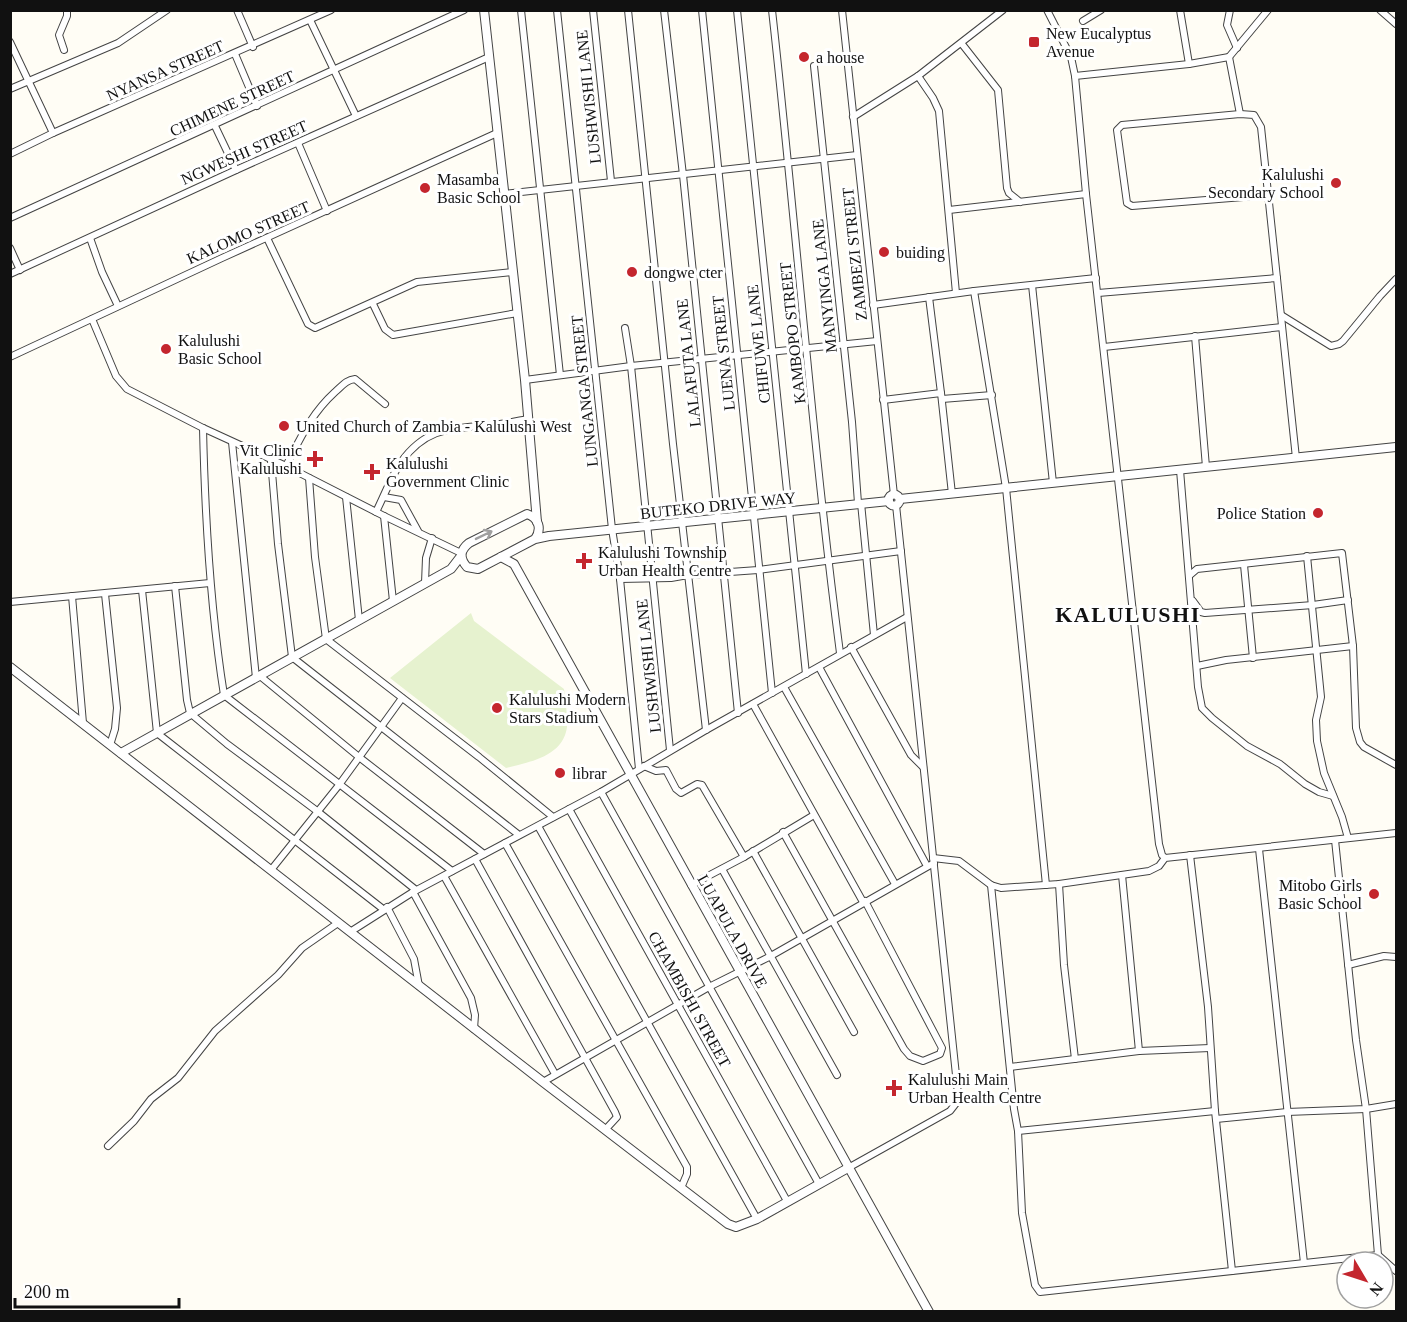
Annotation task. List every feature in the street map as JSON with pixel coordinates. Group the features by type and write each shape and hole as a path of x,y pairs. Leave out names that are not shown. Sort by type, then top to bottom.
{"street":[{"path":"64,51 59,35 67,10"},
{"path":"237,10 252,47"},
{"name":"NYANSA STREET","path":"10,154 331,10"},
{"name":"CHIMENE STREET","path":"11,218 336,71 464,10"},
{"path":"489,10 484,11 525,380 538,525 535,539"},
{"path":"521,10 560,375"},
{"name":"LUNGANGA STREET","path":"557,10 612,528 642,767"},
{"name":"LUSHWISHI LANE","path":"593,10 611,181"},
{"path":"628,10 706,730"},
{"name":"LALAFUTA LANE","path":"664,10 738,713"},
{"name":"LUENA STREET","path":"702,10 772,693"},
{"name":"CHIFUWE LANE","path":"737,10 806,674"},
{"name":"KAMBOPO STREET","path":"772,10 828,562 840,653"},
{"name":"ZAMBEZI STREET","path":"842,10 924,768 931,862 958,1094 954,1107 848,1168"},
{"path":"853,117 918,76 1004,10"},
{"path":"1047,10 1066,47 1075,76 1086,194 1159,844 1165,858"},
{"path":"1083,21 1101,10"},
{"path":"1180,10 1189,63"},
{"path":"1230,10 1227,25 1237,48"},
{"path":"1075,76 1229,57 1268,10"},
{"path":"1380,10 1396,24"},
{"path":"10,89 118,43 163,12"},
{"path":"309,20 336,71 356,116"},
{"path":"10,42 53,133"},
{"path":"962,44 999,90 1007,188 1009,193 1020,202"},
{"path":"235,54 257,106"},
{"name":"NGWESHI STREET","path":"10,274 489,57"},
{"path":"1229,57 1240,114"},
{"name":"MANYINGA LANE","path":"814,66 874,634"},
{"path":"918,76 939,111 956,293"},
{"path":"1268,195 1132,206 1127,203 1117,130 1122,125 1240,114 1254,115 1260,123 1268,195 1276,279 1296,458"},
{"path":"215,126 236,170"},
{"name":"KALOMO STREET","path":"10,357 497,133"},
{"path":"298,142 327,211"},
{"path":"504,194 857,155"},
{"path":"949,210 1086,194"},
{"path":"90,238 102,272 118,306"},
{"path":"267,238 311,327 315,328 373,304 417,282 513,272"},
{"path":"10,248 20,270"},
{"path":"873,305 956,293 1096,278"},
{"path":"1098,293 1276,279"},
{"path":"1281,315 1331,346 1335,346 1343,341 1396,279"},
{"path":"1032,285 1053,483"},
{"path":"974,291 1006,488 1046,885"},
{"path":"929,297 952,494"},
{"path":"373,304 385,329 393,334 517,313"},
{"path":"92,319 116,376 127,389 432,538 461,554 463,562 470,568"},
{"path":"1104,347 1282,327"},
{"name":"LUSHWISHI LANE","path":"624,328 631,366 670,750"},
{"path":"1195,336 1206,467"},
{"path":"525,380 631,366 877,341"},
{"path":"286,466 310,417 348,380 355,379 385,404"},
{"path":"884,400 992,395"},
{"path":"376,512 400,464 411,450 437,432 456,427 492,425 528,419"},
{"path":"203,428 204,501 210,583 224,695 453,871"},
{"path":"232,442 258,677 484,854"},
{"name":"BUTEKO DRIVE WAY","path":"451,569 478,569 535,539 549,536 1396,447"},
{"path":"271,460 279,555 292,657 519,835"},
{"path":"1180,470 1198,687 1202,708 1247,746 1280,764 1305,784 1333,796"},
{"path":"309,478 311,515 326,639 553,817"},
{"path":"346,497 359,620"},
{"path":"384,497 401,500 418,532"},
{"path":"121,753 451,569 469,543 527,514 536,499"},
{"path":"527,514 532,516 549,536"},
{"path":"384,516 393,601"},
{"path":"425,583 426,558 432,538"},
{"path":"501,557 514,564 517,549"},
{"path":"620,579 652,579 758,570 900,552"},
{"path":"1187,552 1195,564 1203,569"},
{"path":"1190,575 1203,569 1342,553 1353,646 1354,716 1360,742 1364,747 1396,765"},
{"path":"1307,556 1321,697 1317,711 1316,732 1319,756 1348,838"},
{"name":"LUAPULA DRIVE","path":"514,564 929,1311"},
{"path":"1244,565 1253,658"},
{"path":"10,602 210,583"},
{"path":"176,586 190,713 414,891 471,998 475,1015 474,1029"},
{"path":"142,590 157,733 385,908 414,959 420,987"},
{"path":"105,594 117,708 115,729 110,745"},
{"path":"72,596 83,723"},
{"path":"1191,597 1203,613 1313,605 1348,600"},
{"path":"350,932 414,891 601,792 670,750 907,617"},
{"path":"1197,666 1353,646"},
{"path":"851,647 911,755 924,768"},
{"path":"10,667 728,1224 736,1227 757,1219 848,1168"},
{"path":"819,667 931,862"},
{"path":"784,687 895,884"},
{"path":"271,870 339,785 402,698"},
{"path":"753,704 864,901 942,1051 944,1054 954,1055"},
{"path":"642,767 656,771 666,770 676,789 681,793 697,784 702,785 744,857"},
{"path":"601,792 819,1184"},
{"name":"CHAMBISHI STREET","path":"569,809 788,1201"},
{"path":"691,885 744,857 814,815"},
{"path":"538,826 757,1219"},
{"path":"783,832 907,1053 922,1061 942,1051"},
{"path":"543,1082 710,987 769,957 931,862 959,861 991,885 1001,888 1059,884 1155,869 1165,858 1396,833"},
{"path":"1335,840 1356,1040 1366,1109 1378,1250"},
{"path":"505,843 687,1167 687,1174 681,1188"},
{"path":"1259,849 1304,1263"},
{"path":"753,851 854,1032"},
{"path":"1190,855 1208,1007 1215,1111 1232,1271"},
{"path":"475,859 617,1115 605,1130"},
{"path":"722,869 769,957 837,1075"},
{"path":"1122,875 1139,1051"},
{"path":"444,876 555,1074"},
{"path":"1059,884 1064,965 1075,1059"},
{"path":"991,885 1018,1131 1023,1222 1035,1285 1040,1292 1335,1260"},
{"path":"108,1146 134,1121 151,1099 178,1078 215,1031 278,975 302,948 338,923"},
{"path":"1348,965 1390,956 1396,957"},
{"path":"1010,1067 1139,1051 1210,1048"},
{"path":"1216,1119 1287,1112 1366,1109 1396,1104"},
{"path":"1018,1131 1215,1111"}],"green space":[{"name":"Kalulushi Modern Stars Stadium","path":"471,613 474,621 564,689 567,727 564,737 552,752 506,768 390,678"}],"place":[{"name":"New Eucalyptus Avenue","path":"1034,42"},
{"name":"a house","path":"804,57"},
{"name":"Kalulushi Secondary School","path":"1336,183"},
{"name":"Masamba Basic School","path":"425,188"},
{"name":"buiding","path":"884,252"},
{"name":"dongwe cter","path":"632,272"},
{"name":"Kalulushi Basic School","path":"166,349"},
{"name":"United Church of Zambia - Kalulushi West","path":"284,426"},
{"name":"Vit Clinic Kalulushi","path":"315,459"},
{"name":"Kalulushi Government Clinic","path":"372,472"},
{"name":"Police Station","path":"1318,513"},
{"name":"Kalulushi Township Urban Health Centre","path":"584,561"},
{"name":"Kalulushi Modern Stars Stadium","path":"497,708"},
{"name":"librar","path":"560,773"},
{"name":"Mitobo Girls Basic School","path":"1374,894"},
{"name":"Kalulushi Main Urban Health Centre","path":"894,1088"}],"district":[{"name":"KALULUSHI","path":"1128,614"}]}
